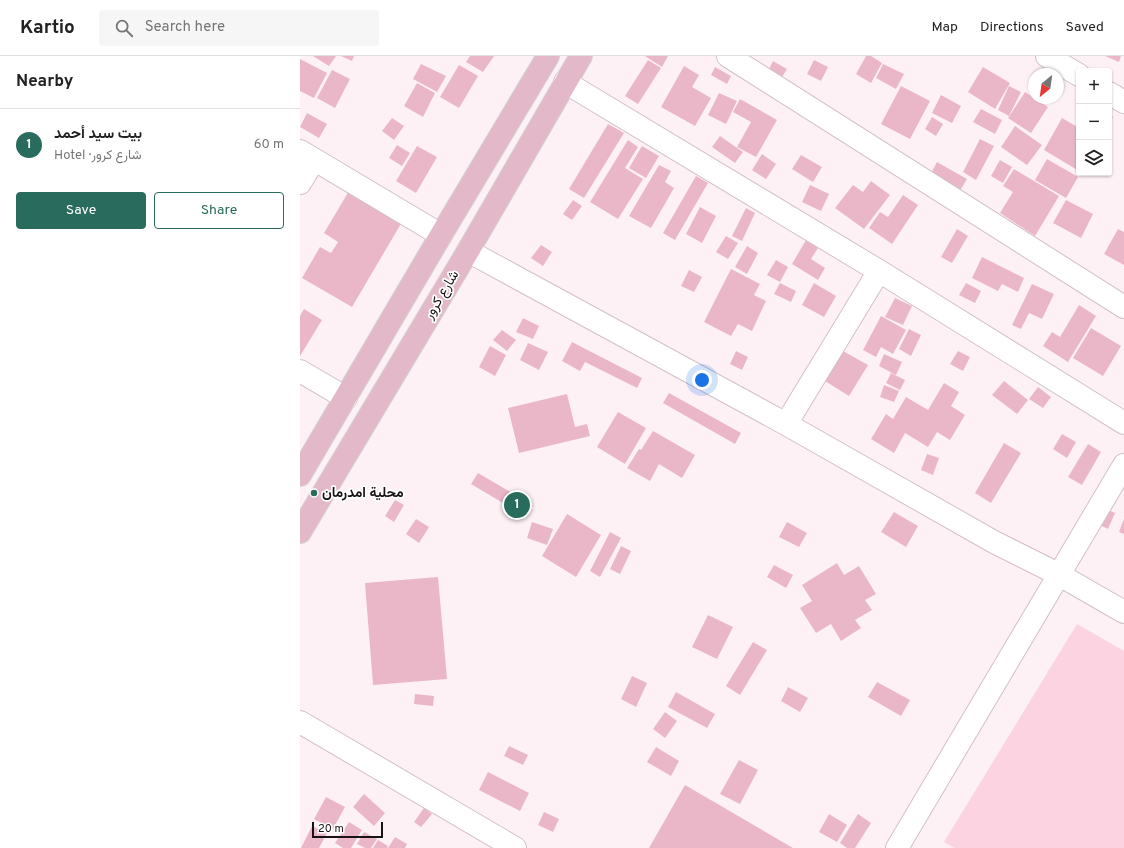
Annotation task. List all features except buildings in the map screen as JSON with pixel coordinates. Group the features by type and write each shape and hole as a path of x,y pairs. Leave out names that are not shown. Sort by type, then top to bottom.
{"main road":[{"name":"شارع كرور","path":"300,532 468,251 581,56"},
{"path":"300,475 543,58"},
{"path":"326,432 352,446"}],"street":[{"path":"728,56 1124,307"},
{"path":"1047,56 1076,73"},
{"path":"565,82 879,271 1124,423"},
{"path":"1112,95 1124,102"},
{"path":"300,183 307,156 441,235"},
{"path":"468,251 786,424 994,542 1058,574 1124,612"},
{"path":"786,424 879,271"},
{"path":"300,371 346,398"},
{"path":"897,848 1058,574 1124,465"},
{"path":"300,722 515,848"}],"shaded area":[{"path":"1077,624 1124,651 1124,848 954,848 944,842"}],"place":[{"name":"محلية امدرمان","path":"314,493"},
{"name":"بيت سيد أحمد","path":"517,505"}]}
